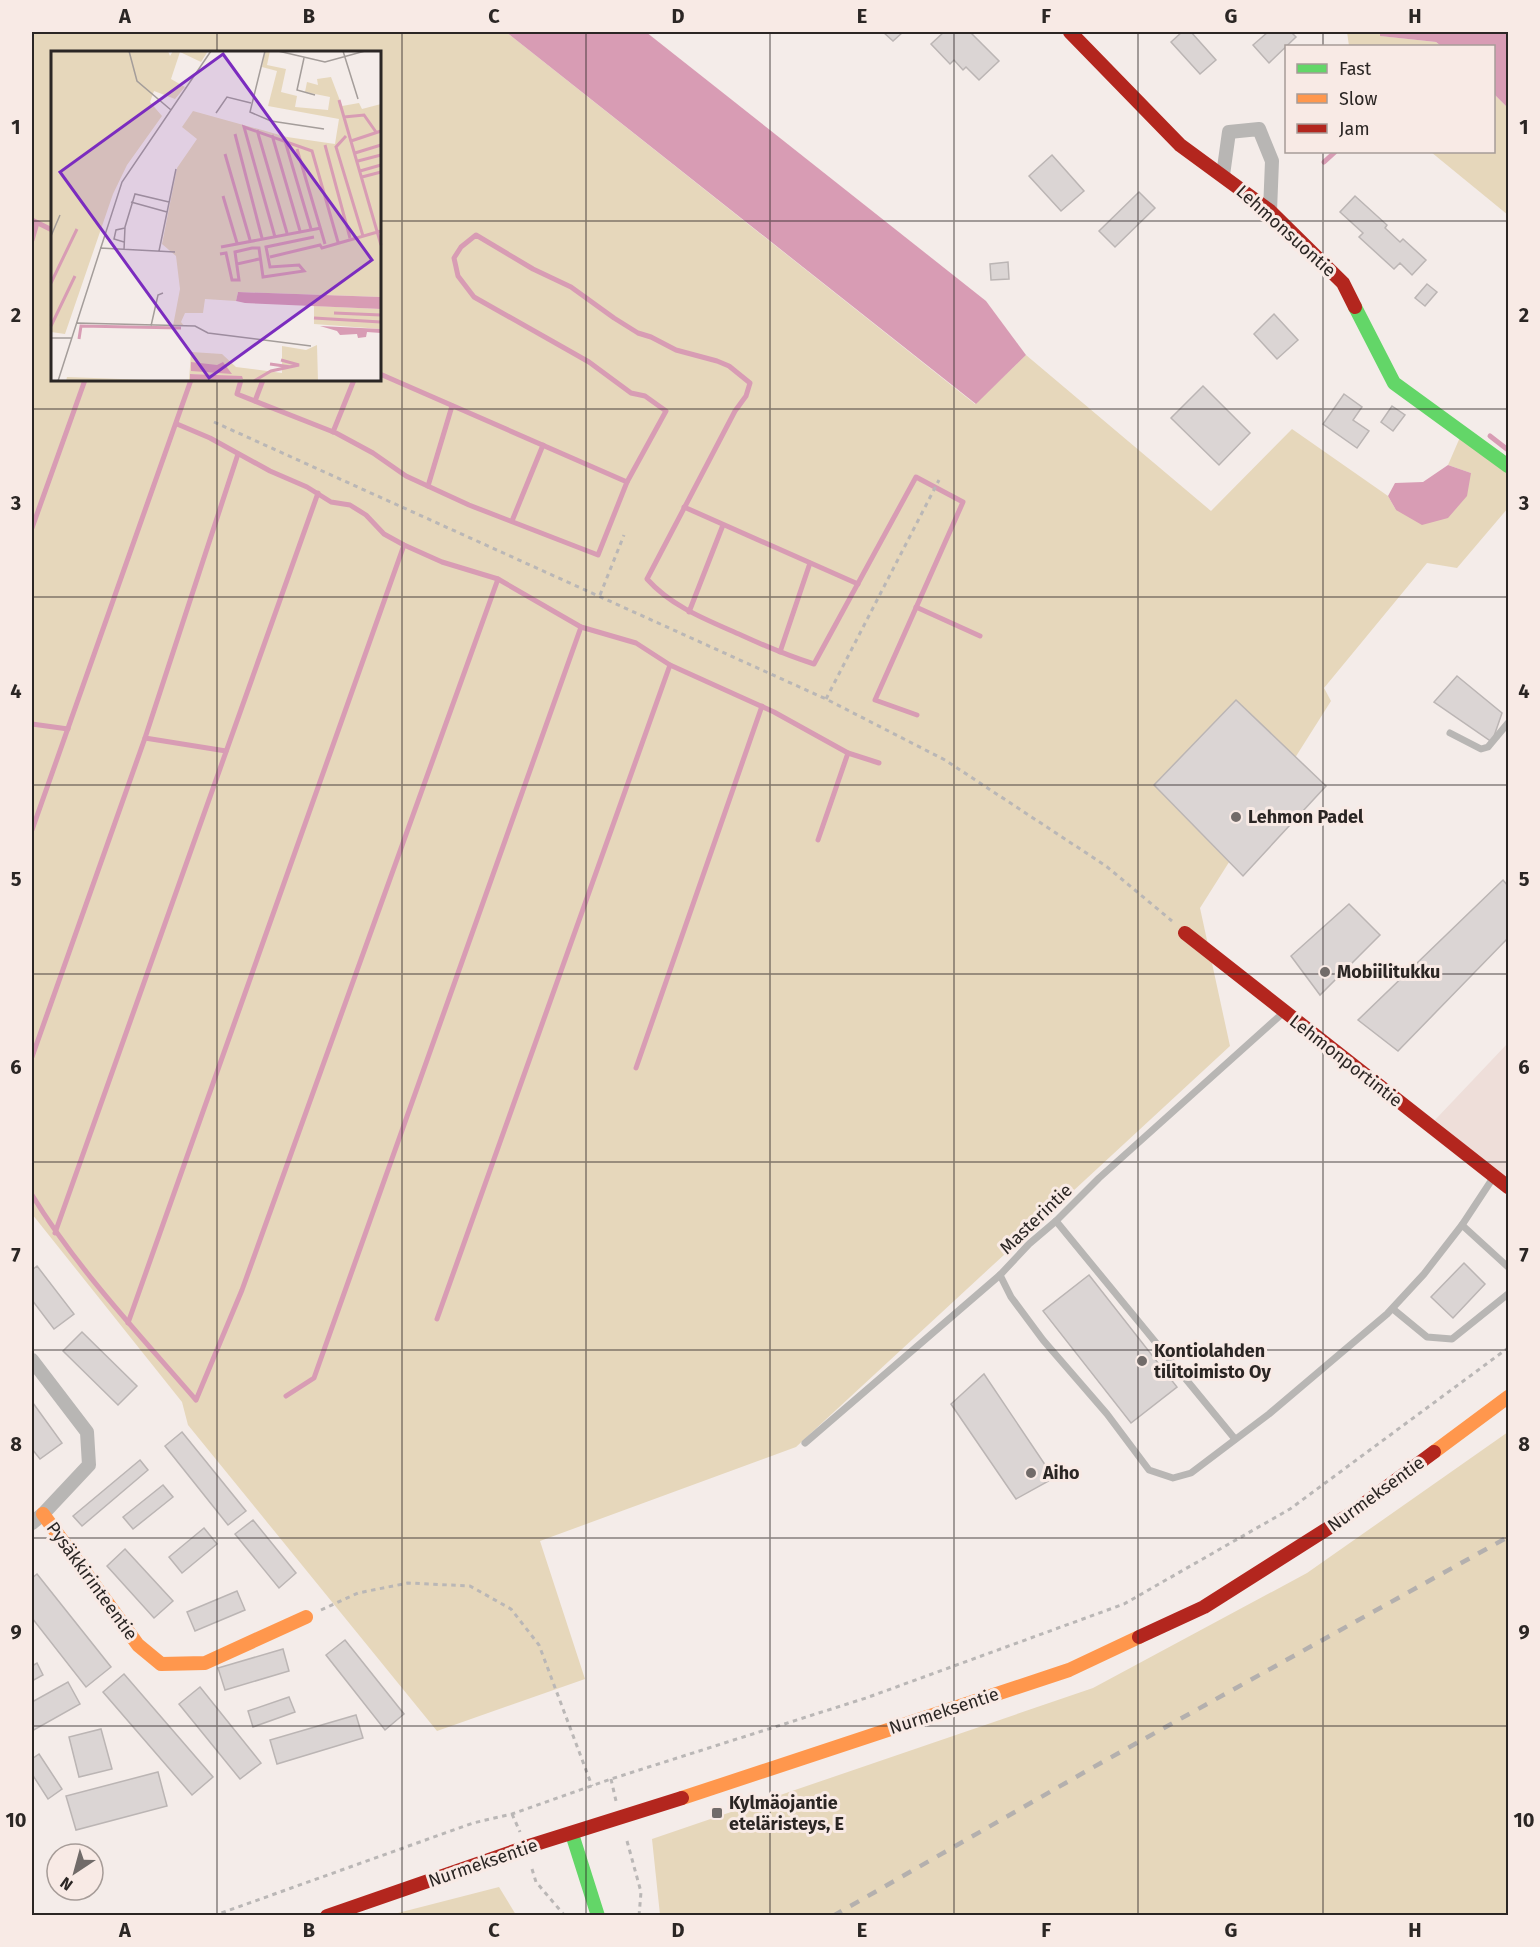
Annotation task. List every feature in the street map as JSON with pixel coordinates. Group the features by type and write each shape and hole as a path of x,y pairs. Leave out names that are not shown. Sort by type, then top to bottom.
{"street":[{"name":"Lehmonsuontie","path":"1070,32 1180,145 1270,211 1343,283 1394,383 1509,466"},
{"path":"1223,175 1229,132 1259,129 1272,161 1270,211"},
{"name":"Lehmonportintie","path":"1185,933 1509,1187"},
{"path":"32,1360 87,1432 89,1465 32,1523"},
{"name":"Nurmeksentie","path":"327,1916 526,1847 572,1834 1069,1670 1204,1607 1349,1515 1509,1396"},
{"name":"Pysäkkirinteentie","path":"43,1514 138,1645 161,1664 205,1663 306,1617"},
{"path":"572,1834 597,1916"}],"lane":[{"path":"1450,733 1481,749 1488,747 1509,723"},
{"name":"Masterintie","path":"805,1443 1000,1275 1029,1244 1099,1178 1284,1012"},
{"path":"1000,1275 1011,1297 1043,1340 1107,1414 1149,1470 1173,1478 1191,1473 1307,1384 1393,1309 1424,1274 1461,1225 1494,1175"},
{"path":"1056,1221 1234,1439"},
{"path":"1461,1225 1509,1267"},
{"path":"1393,1309 1427,1337 1452,1339 1509,1294"}],"path":[{"path":"214,422 826,699 945,760 1106,866 1185,933"},
{"path":"826,699 939,480"},
{"path":"600,595 624,535"},
{"path":"213,1916 473,1823 512,1814 611,1779 866,1698 1124,1604 1290,1509 1509,1348"},
{"path":"306,1617 358,1593 408,1583 470,1586 511,1609 539,1645 592,1786"},
{"path":"611,1779 617,1803"},
{"path":"512,1814 520,1834"},
{"path":"627,1841 640,1892 639,1916"},
{"path":"532,1869 536,1882 565,1916"}],"shaded area":[{"path":"32,32 506,32 975,404 1026,355 1211,511 1292,429 1388,496 1396,510 1471,473 1448,465 1461,435 1508,469 1508,508 1457,568 1427,563 1324,688 1331,701 1200,908 1230,1046 796,1447 540,1541 585,1679 437,1731 188,1425 182,1402 32,1214"},
{"path":"506,32 646,32 986,301 1026,355 976,404"},
{"path":"1347,32 1380,32 1381,36 1436,42 1440,45 1349,45"},
{"path":"1380,32 1508,32 1508,108 1495,95 1495,45 1440,45 1436,42 1380,36"},
{"path":"1495,95 1508,108 1508,215 1432,153 1495,153"},
{"path":"1448,465 1471,473 1467,496 1448,518 1422,525 1396,510 1388,496 1395,483 1423,482"},
{"path":"1508,1043 1508,1180 1435,1120"},
{"path":"1508,1432 1508,1915 660,1915 652,1839 1093,1688 1307,1573"},
{"path":"499,1887 516,1915 390,1915"}],"building":[{"path":"883,32 903,32 893,41"},
{"path":"944,32 970,32 999,61 979,80 966,67 963,70 954,60 950,64 931,44"},
{"path":"1182,32 1191,32 1216,60 1200,74 1171,42"},
{"path":"1268,32 1291,32 1296,37 1285,45 1269,63 1253,45"},
{"path":"1052,155 1084,191 1061,211 1029,176"},
{"path":"1139,192 1155,208 1115,247 1099,231"},
{"path":"1355,196 1387,225 1385,228 1400,242 1403,239 1426,260 1412,275 1400,263 1394,269 1359,237 1363,233 1340,212"},
{"path":"1008,262 1009,279 991,280 990,264"},
{"path":"1427,284 1437,292 1425,306 1415,298"},
{"path":"1274,314 1298,340 1277,359 1254,334"},
{"path":"1203,386 1250,433 1219,465 1171,418"},
{"path":"1344,394 1362,407 1353,420 1369,431 1357,448 1323,424"},
{"path":"1392,406 1405,415 1393,431 1381,422"},
{"path":"1457,676 1502,713 1492,742 1434,702"},
{"path":"1236,700 1326,786 1243,876 1154,785"},
{"path":"1503,880 1508,886 1508,938 1398,1051 1358,1020"},
{"path":"1349,904 1380,935 1320,995 1291,956"},
{"path":"1464,1263 1485,1284 1453,1318 1431,1297"},
{"path":"37,1266 74,1314 54,1329 32,1300 32,1270"},
{"path":"1089,1275 1177,1387 1131,1423 1043,1311"},
{"path":"82,1332 137,1386 118,1405 63,1351"},
{"path":"984,1374 1054,1478 1016,1499 951,1404"},
{"path":"33,1403 62,1443 40,1459 32,1449"},
{"path":"182,1432 246,1511 228,1525 165,1446"},
{"path":"140,1460 148,1470 82,1526 73,1516"},
{"path":"163,1485 173,1497 133,1529 123,1517"},
{"path":"253,1520 296,1573 279,1588 235,1534"},
{"path":"204,1528 217,1544 182,1573 169,1557"},
{"path":"125,1549 173,1601 154,1618 107,1566"},
{"path":"37,1574 111,1667 86,1687 32,1618 32,1578"},
{"path":"237,1591 245,1610 195,1631 187,1612"},
{"path":"345,1640 404,1714 385,1730 326,1655"},
{"path":"283,1649 289,1671 225,1690 218,1668"},
{"path":"37,1663 43,1675 32,1681 32,1666"},
{"path":"124,1674 213,1777 192,1795 103,1692"},
{"path":"68,1682 80,1704 32,1731 32,1702"},
{"path":"200,1687 261,1763 240,1779 179,1704"},
{"path":"289,1697 295,1712 253,1727 248,1711"},
{"path":"356,1715 363,1738 277,1764 270,1740"},
{"path":"101,1729 112,1769 79,1777 69,1737"},
{"path":"39,1754 62,1789 48,1799 32,1774 32,1759"},
{"path":"158,1772 167,1806 76,1830 66,1796"}],"waterway":[{"path":"1324,162 1334,153"},
{"path":"32,220 51,230"},
{"path":"32,240 37,223"},
{"path":"241,381 237,394 336,433 373,453 406,476 469,505 598,555 627,482 666,411 645,396 631,393 589,362 474,297 458,276 454,258 461,247 476,235 533,269 571,287 638,333 676,350 729,366 750,383 746,396 735,411 647,579 667,597 691,612 768,647 814,664 916,477 963,502 875,700 917,715"},
{"path":"381,374 627,482"},
{"path":"32,528 85,381"},
{"path":"32,830 191,381"},
{"path":"255,401 263,381"},
{"path":"333,432 354,381"},
{"path":"428,486 452,406"},
{"path":"177,424 307,487 331,502 350,505 366,515 384,534 404,545 442,562 498,579 581,627 636,643 670,665 774,712 848,753 879,763"},
{"path":"1490,436 1508,450"},
{"path":"512,521 543,445"},
{"path":"32,1057 145,738 238,454"},
{"path":"55,1233 318,493"},
{"path":"684,507 858,584"},
{"path":"689,612 723,525"},
{"path":"128,1323 404,545"},
{"path":"780,652 810,563"},
{"path":"32,1195 89,1275 196,1400 242,1290 498,579"},
{"path":"916,607 980,636"},
{"path":"286,1396 314,1378 581,627"},
{"path":"437,1319 670,665"},
{"path":"636,1068 762,706"},
{"path":"32,724 68,729"},
{"path":"145,738 226,751"},
{"path":"818,840 848,753"}],"railway":[{"path":"833,1916 1090,1769 1508,1537"}],"traffic: fast":[{"path":"1355,307 1394,383 1508,466"},
{"path":"572,1834 598,1916"}],"traffic: slow":[{"path":"1434,1452 1508,1397"},
{"path":"43,1514 138,1645 161,1664 205,1663 306,1617"},
{"path":"682,1798 1069,1670 1139,1637"}],"traffic: jam":[{"path":"1070,32 1180,145 1270,211 1343,283 1355,307"},
{"path":"1185,933 1508,1187"},
{"path":"1139,1637 1204,1607 1349,1515 1434,1452"},
{"path":"327,1916 526,1847 682,1798"}],"place":[{"name":"Lehmon Padel","path":"1236,817"},
{"name":"Mobiilitukku","path":"1325,972"},
{"name":"Kontiolahden tilitoimisto Oy","path":"1142,1361"},
{"name":"Aiho","path":"1031,1473"},
{"name":"Kylmäojantie eteläristeys, E","path":"717,1813"}]}
